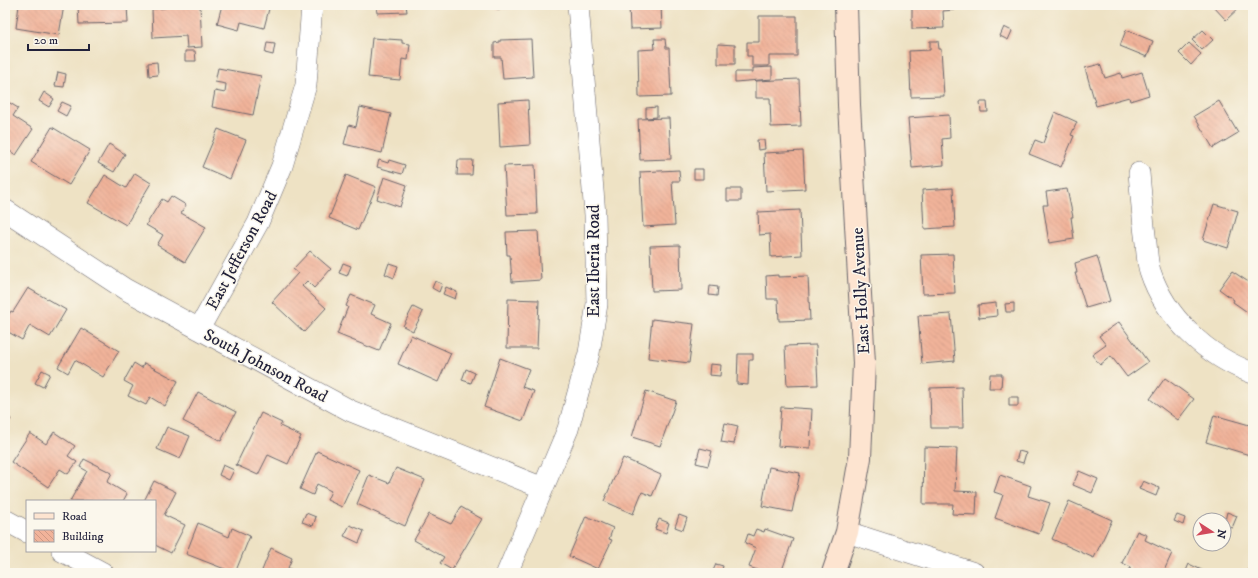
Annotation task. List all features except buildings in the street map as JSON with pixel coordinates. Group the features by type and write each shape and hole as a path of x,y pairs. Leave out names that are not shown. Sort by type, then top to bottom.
{"street":[{"name":"East Jefferson Road","path":"199,329 258,223 282,166 306,85 312,5"},
{"name":"East Iberia Road","path":"507,573 568,429 589,353 597,304 595,215 578,5"},
{"name":"East Holly Avenue","path":"833,573 848,532 860,458 864,363 849,105 846,5"},
{"path":"1139,173 1150,269 1160,296 1172,313 1203,346 1236,367 1253,373"},
{"name":"South Johnson Road","path":"5,210 125,289 351,411 543,488"},
{"path":"5,520 26,531"},
{"path":"848,532 974,573"},
{"path":"64,552 103,573"}]}
